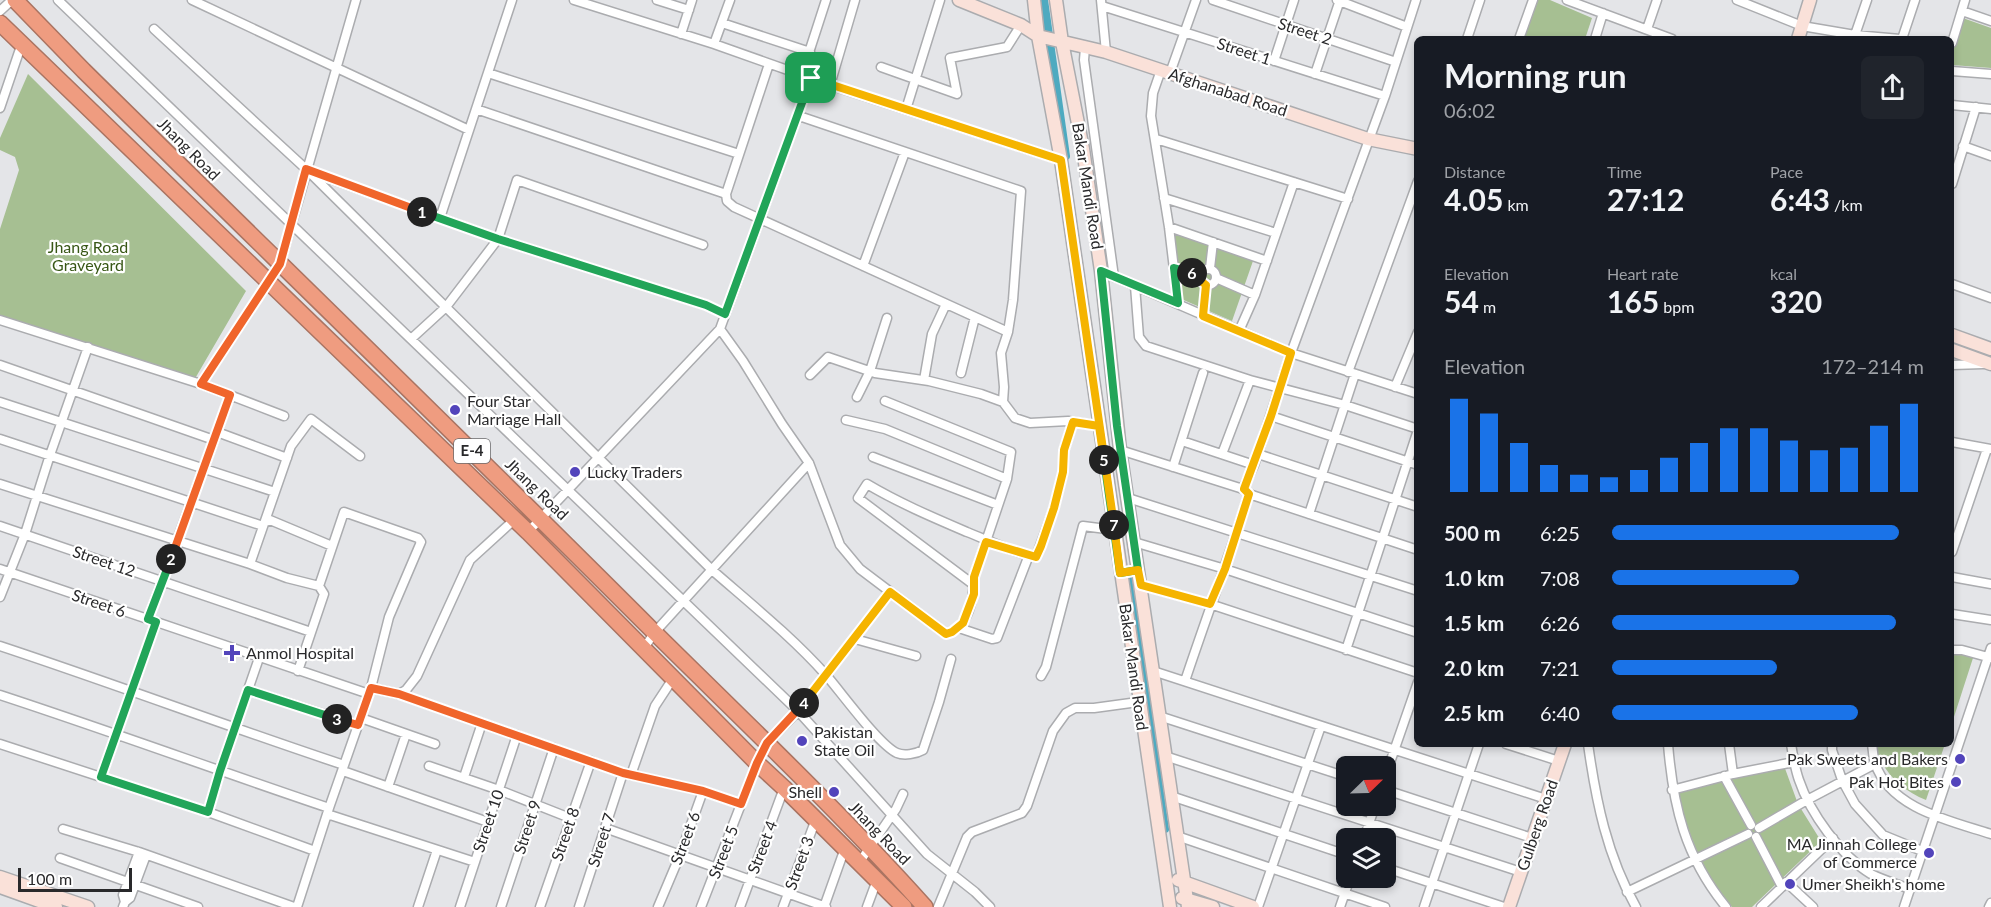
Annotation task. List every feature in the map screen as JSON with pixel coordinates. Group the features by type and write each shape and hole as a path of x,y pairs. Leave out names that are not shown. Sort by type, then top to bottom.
{"highway":[{"name":"Jhang Road","path":"13,0 541,518 767,743 925,907"},
{"name":"E-4","path":"0,22 515,519 757,763 904,907"}],"main road":[{"name":"Bakar Mandi Road","path":"1034,0 1049,39 1068,69 1083,149 1101,271 1120,450 1187,903"},
{"name":"Bakar Mandi Road","path":"1056,0 1049,39 1061,160 1138,702 1169,901"},
{"path":"1799,36 1810,0"},
{"name":"Afghanabad Road","path":"965,1 1049,39 1106,52 1368,139 1414,148"},
{"path":"1068,69 1085,48"},
{"path":"1954,336 1991,349"},
{"path":"1954,351 1990,364"},
{"path":"1120,573 1138,570"},
{"name":"Gulberg Road","path":"1509,907 1564,747"},
{"name":"Gulberg Road","path":"1518,907 1571,747"},
{"path":"1165,876 1253,907"},
{"path":"0,877 88,907"},
{"path":"0,887 56,907"},
{"path":"1169,901 1213,907"}],"street":[{"path":"0,11 13,0"},
{"path":"58,0 798,711 927,854 990,907"},
{"path":"192,0 469,130"},
{"path":"201,384 280,264 356,0"},
{"path":"441,218 512,0"},
{"path":"574,0 603,4 681,34 830,85 1061,160"},
{"path":"657,0 688,10"},
{"path":"681,34 692,0"},
{"path":"714,44 730,0"},
{"path":"802,74 826,0"},
{"path":"830,85 855,0"},
{"path":"908,103 940,0"},
{"path":"1178,303 1151,105 1185,32 1196,0"},
{"name":"Street 2","path":"1213,0 1396,62"},
{"path":"1274,62 1294,0"},
{"path":"1315,74 1339,0 1407,27"},
{"path":"1185,681 1210,604 1225,569 1254,465 1291,353 1368,139 1386,96 1416,0"},
{"path":"1468,36 1480,0"},
{"path":"1520,36 1533,0"},
{"path":"1567,0 1647,29 1659,36"},
{"path":"1647,29 1657,0"},
{"path":"1737,0 1754,3 1802,26 1867,36"},
{"path":"1856,35 1867,0"},
{"path":"1902,36 1915,0"},
{"path":"1954,36 1965,0"},
{"path":"1102,3 1106,52"},
{"name":"Street 1","path":"1102,3 1274,62 1386,96"},
{"path":"1962,10 1991,21"},
{"path":"1596,36 1603,13"},
{"path":"722,23 810,52"},
{"path":"881,67 957,94 950,58 1006,47 1022,25"},
{"path":"154,29 306,169 712,570 772,622 825,674 882,740 898,753 907,754 923,750 951,659"},
{"path":"0,108 22,43"},
{"path":"1085,48 1083,60 1114,277"},
{"path":"769,64 726,194 727,201 734,207 1008,332"},
{"path":"1954,71 1991,74"},
{"path":"488,73 739,154"},
{"path":"528,532 720,329 811,78"},
{"path":"1954,105 1991,109"},
{"path":"1954,177 1976,108"},
{"path":"476,109 726,194"},
{"path":"799,116 1021,191 1013,300 1008,332 1001,353 1003,402"},
{"path":"1156,139 1348,199"},
{"path":"1963,146 1991,156"},
{"path":"863,266 905,152"},
{"path":"306,169 498,239 706,305 725,314"},
{"path":"411,339 446,307 498,239 517,180 703,245"},
{"path":"1239,331 1256,295 1294,182"},
{"path":"1309,514 1345,405 1351,373 1414,191"},
{"path":"1164,198 1276,233"},
{"path":"1406,212 1414,213"},
{"path":"1169,227 1267,261"},
{"path":"1210,268 1213,242"},
{"path":"1174,268 1200,275"},
{"path":"1210,268 1215,272 1216,279 1213,284 1206,285 1201,281 1200,275 1204,269 1210,268"},
{"path":"1101,271 1291,353 1414,393"},
{"path":"1216,279 1256,295"},
{"path":"1135,285 1139,337 1146,346 1280,389 1345,405 1414,429"},
{"path":"1203,316 1206,285"},
{"path":"1954,285 1991,298"},
{"path":"924,380 932,334 946,304"},
{"path":"961,373 975,317"},
{"path":"857,397 870,371 887,318"},
{"path":"0,320 201,384 284,416"},
{"path":"720,329 809,463 840,545 860,569 946,634 963,623 974,594 974,577 1006,479 1011,452 885,401"},
{"path":"1395,387 1414,343"},
{"path":"0,597 25,534 88,347"},
{"path":"810,375 828,357 870,371 924,380 981,394 1003,402 1015,418 1030,423 1073,422 1099,426"},
{"path":"1954,365 1990,364"},
{"path":"0,365 287,458"},
{"path":"1173,467 1203,373"},
{"path":"1222,454 1250,380"},
{"path":"101,777 132,690 177,542 230,395"},
{"path":"0,402 275,492"},
{"path":"1271,416 1414,464"},
{"path":"250,564 291,446 311,419 360,456"},
{"path":"846,420 885,429 1006,479"},
{"path":"974,585 858,498 867,484 904,506 970,533 986,542 1036,557 1048,527 1061,481 1064,450 1073,422"},
{"path":"0,439 260,525 270,519 332,546"},
{"path":"1182,441 1254,465"},
{"path":"1346,650 1414,442"},
{"path":"1954,442 1989,449 1954,546"},
{"path":"1120,450 1414,549"},
{"path":"1258,454 1414,506"},
{"path":"873,458 998,505"},
{"path":"644,648 655,632 809,463"},
{"path":"0,484 250,564 286,578 319,586 324,594 298,671"},
{"path":"1128,498 1414,590"},
{"path":"63,829 296,907 370,691 388,617 421,542 418,538 344,512 319,586"},
{"path":"399,694 406,690 417,676 470,560 515,519"},
{"name":"Street 12","path":"0,526 311,632"},
{"path":"1041,676 1046,667 1083,526 1114,530"},
{"path":"1134,542 1225,569 1414,632"},
{"path":"958,628 992,639 997,638 1029,555"},
{"name":"Street 6","path":"0,569 298,671 370,691 399,694 627,774 703,791 658,907"},
{"path":"1954,577 1991,584"},
{"path":"1141,585 1210,604 1414,672"},
{"name":"Street 5","path":"701,907 757,763 767,743 798,711 890,592"},
{"path":"1954,614 1991,620"},
{"path":"855,639 916,656"},
{"path":"0,646 132,690 343,768 388,787 489,822"},
{"path":"1904,907 1991,648"},
{"path":"1954,650 1989,657"},
{"path":"208,812 259,658"},
{"path":"1153,671 1546,799"},
{"name":"Street 7","path":"579,907 605,828 655,706 674,677"},
{"path":"248,690 435,744"},
{"path":"1392,756 1414,693"},
{"path":"0,695 117,733 328,811 475,862"},
{"path":"938,907 967,837 972,832 1022,813 1053,731 1066,713 1075,708 1094,708 1138,702"},
{"path":"1407,713 1414,715"},
{"path":"1159,716 1336,773"},
{"path":"464,777 482,723"},
{"path":"1258,907 1321,726"},
{"path":"388,787 406,734"},
{"name":"Street 10","path":"460,907 517,735"},
{"path":"0,744 208,812 315,851"},
{"path":"1425,907 1478,747"},
{"path":"1515,747 1559,761"},
{"path":"1589,747 1602,826 1627,892 1636,907"},
{"path":"1668,747 1672,790 1683,834 1695,858 1726,907"},
{"path":"1729,747 1733,774"},
{"path":"1792,747 1798,780 1807,800 1833,838 1853,859 1871,873 1910,889"},
{"path":"1832,747 1842,780 1855,804 1883,836 1922,851"},
{"path":"1872,747 1875,764 1893,791 1903,799 1934,815 1991,834"},
{"name":"Street 9","path":"501,907 554,748"},
{"path":"1165,756 1521,872"},
{"name":"Street 8","path":"540,907 591,761"},
{"path":"1672,790 1724,776 1794,762"},
{"path":"1627,892 1753,831 1842,780 1875,764"},
{"path":"429,766 570,818"},
{"path":"1724,776 1784,885 1813,907"},
{"name":"Street 4","path":"740,907 784,788"},
{"path":"703,791 741,804"},
{"path":"1396,793 1532,838"},
{"path":"859,863 903,794"},
{"path":"1171,796 1336,851"},
{"path":"1367,828 1371,816"},
{"name":"Street 3","path":"783,907 816,819"},
{"path":"605,828 825,907 845,848"},
{"path":"1177,836 1385,907"},
{"path":"1761,907 1833,838"},
{"path":"418,907 437,850"},
{"path":"124,904 123,895 131,884 142,854"},
{"path":"60,858 198,907"},
{"path":"1396,871 1504,907"},
{"path":"867,907 877,880"},
{"path":"1340,907 1347,888"},
{"path":"1990,907 1991,903"}],"green space":[{"path":"1538,0 1550,0 1592,18 1586,36 1525,36"},
{"path":"1960,17 1991,28 1991,68 1954,65 1954,38"},
{"name":"Jhang Road Graveyard","path":"28,74 246,291 193,382 0,319 0,229 19,170 15,157 0,150 0,138"},
{"path":"1170,225 1253,261 1232,321 1179,298"},
{"path":"1954,653 1973,658 1954,717"},
{"path":"1876,747 1944,747 1926,800 1900,785 1887,771"},
{"path":"1783,763 1798,804 1821,841 1752,907 1732,907 1704,867 1677,790"}],"waterway":[{"path":"1044,0 1066,156"},
{"path":"1127,572 1165,829"}],"place":[{"name":"Four Star Marriage Hall","path":"455,410"},
{"name":"Lucky Traders","path":"575,472"},
{"name":"Anmol Hospital","path":"232,653"},
{"name":"Pakistan State Oil","path":"802,741"},
{"name":"Pak Sweets and Bakers","path":"1960,759"},
{"name":"Pak Hot Bites","path":"1956,782"},
{"name":"Shell","path":"834,792"},
{"name":"MA Jinnah College of Commerce","path":"1929,853"},
{"name":"Umer Sheikh's home","path":"1790,884"}],"route":[{"path":"811,78 725,314 706,305 498,239 306,169 280,264 201,384 230,395 164,581 148,619 156,622 101,777 208,812 248,690 358,725 371,688 399,694 623,773 703,791 741,804 767,743 798,711 890,592 946,634 963,623 974,594 974,577 986,542 1036,557 1054,508 1063,472 1064,450 1073,422 1099,426 1120,573 1138,570 1117,426 1101,271 1178,303 1174,268 1200,275 1201,281 1206,285 1203,316 1291,353 1244,489 1249,494 1225,569 1210,604 1141,585 1138,570 1120,573 1114,530 1061,160 811,78"}]}
